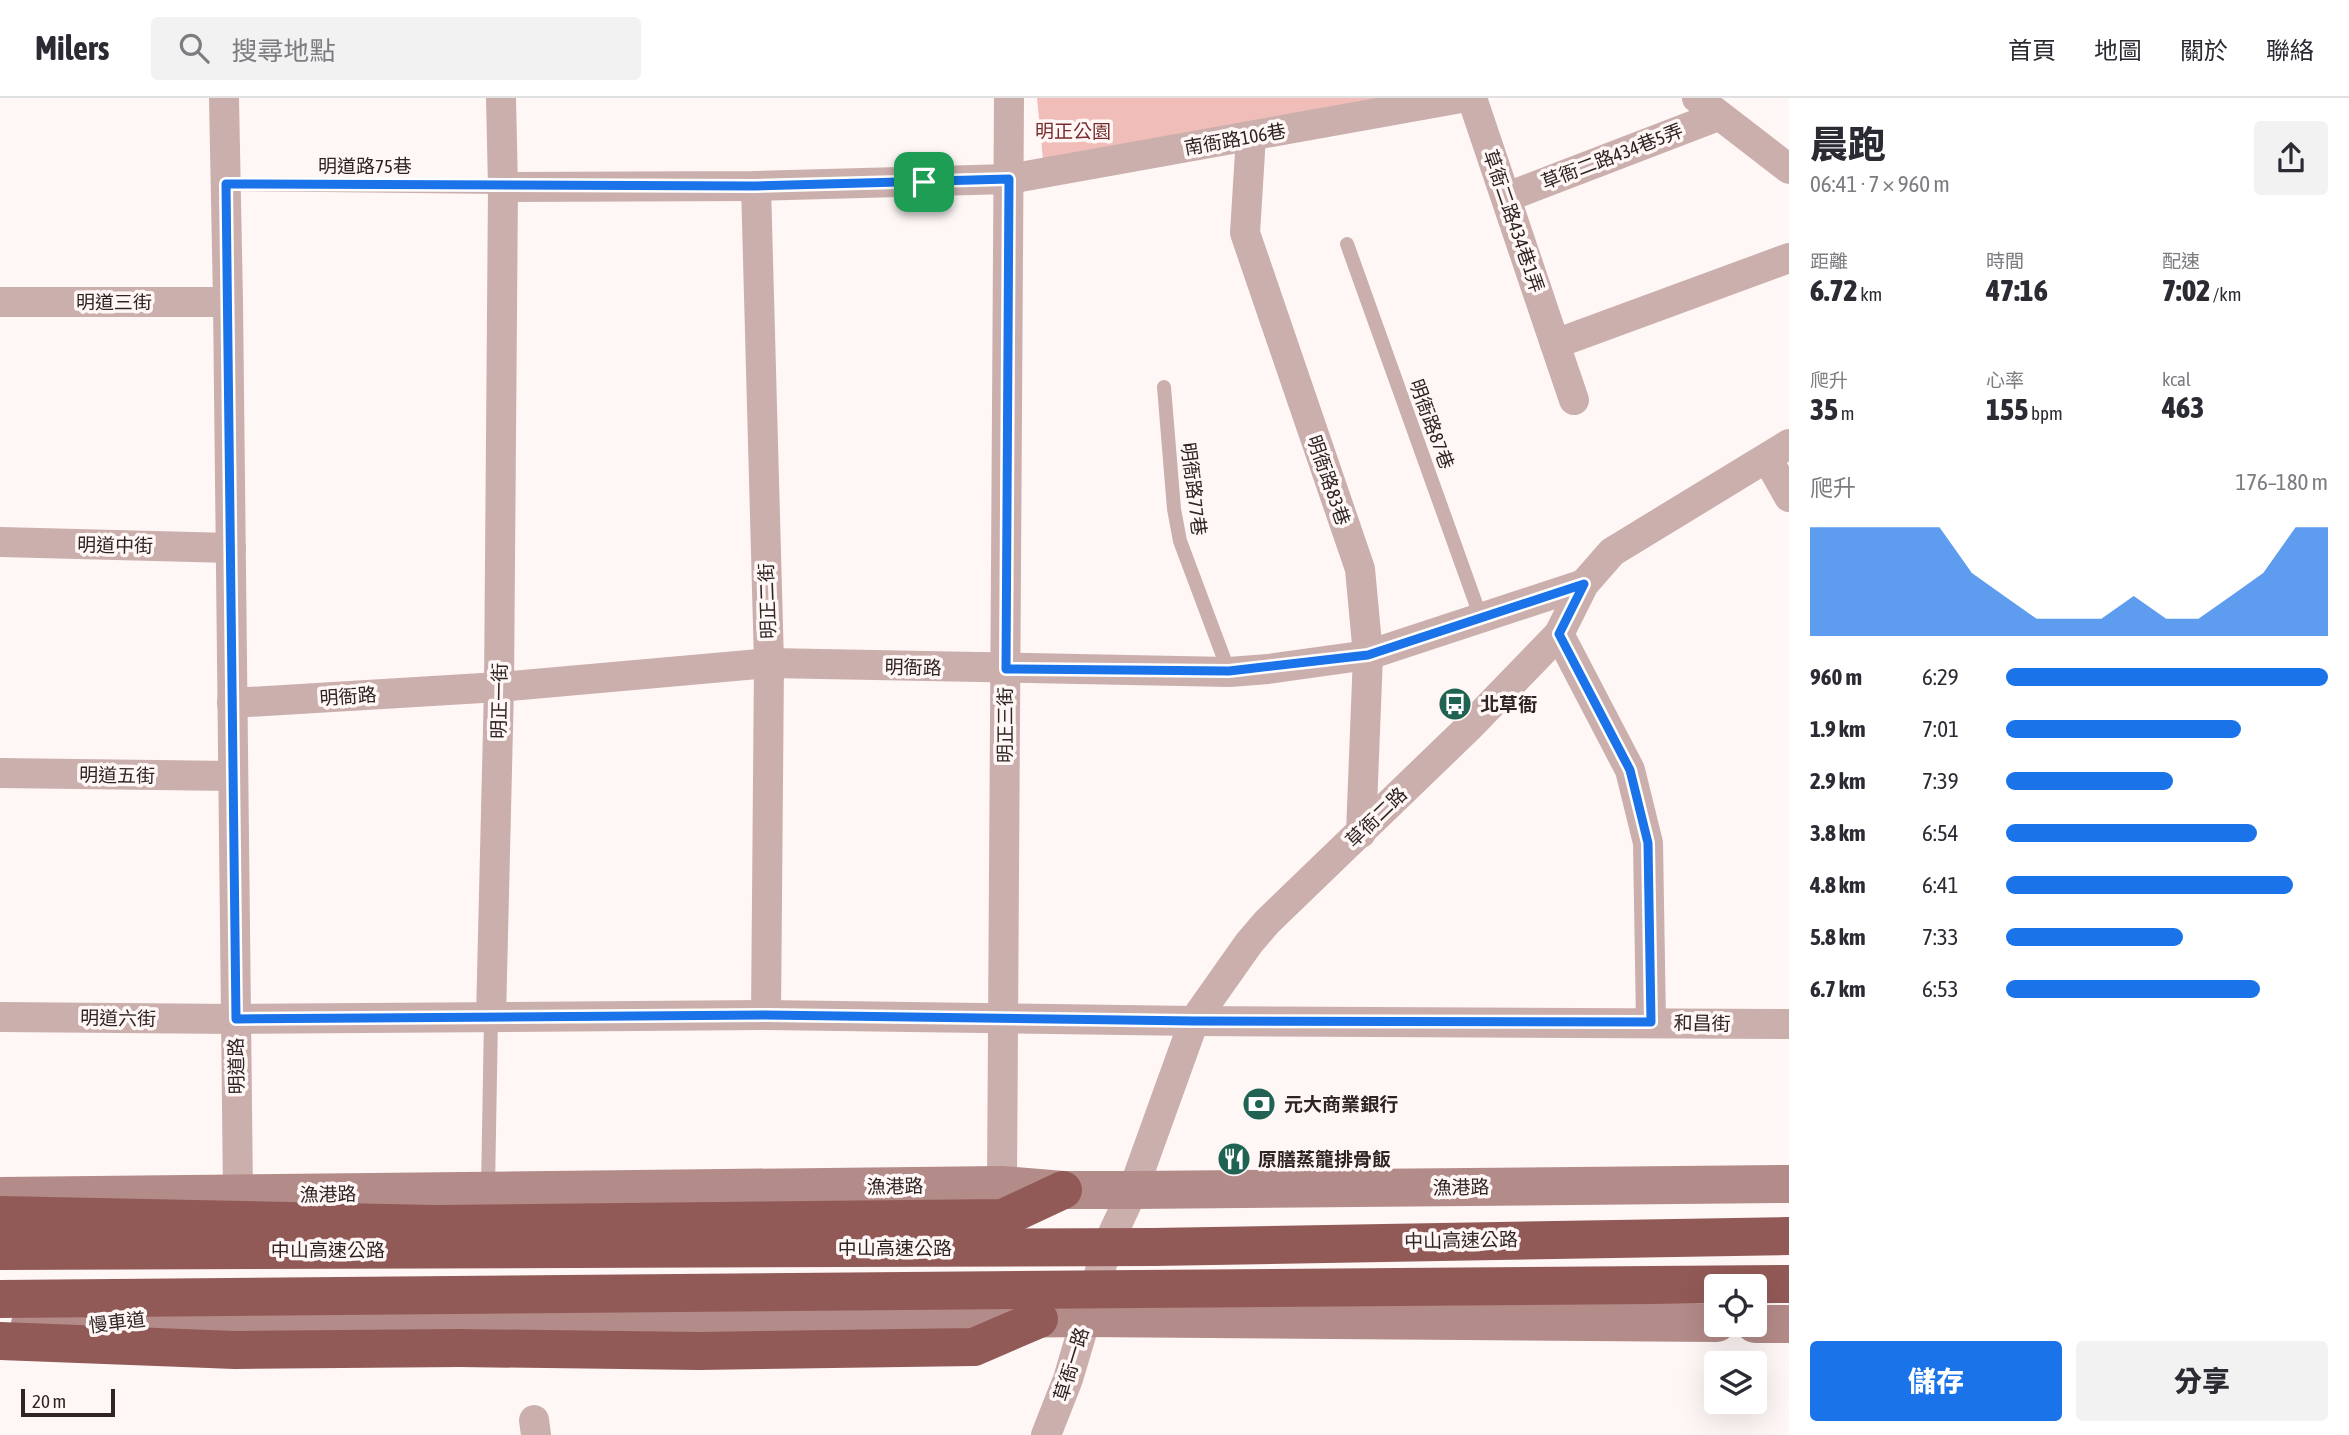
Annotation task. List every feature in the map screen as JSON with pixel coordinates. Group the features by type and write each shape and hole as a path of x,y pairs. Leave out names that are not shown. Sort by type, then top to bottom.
{"highway":[{"path":"0,1215 440,1224 1003,1218 1063,1190"},
{"name":"中山高速公路","path":"0,1251 1153,1247 1789,1236"},
{"path":"0,1299 1789,1284"},
{"path":"0,1341 234,1350 974,1347 1039,1319"}],"street":[{"name":"明道路","path":"224,98 238,1195"},
{"name":"明正一街","path":"491,1018 499,687 503,187 501,98"},
{"name":"明正三街","path":"1002,1185 1009,98"},
{"name":"南衙路106巷","path":"1009,179 1461,98"},
{"name":"草衙二路434巷1弄","path":"1472,98 1574,400"},
{"path":"1707,107 1789,169"},
{"name":"草衙二路434巷5弄","path":"1507,197 1707,107"},
{"name":"明衙路83巷","path":"1251,136 1245,233 1360,569 1368,655 1361,832"},
{"path":"503,187 755,186 1009,179"},
{"name":"明正二街","path":"755,186 769,663 766,1015"},
{"path":"1555,344 1789,258"},
{"name":"明道三街","path":"0,302 228,302"},
{"path":"1778,451 1789,497"},
{"name":"草衙二路","path":"1089,1305 1108,1244 1133,1190 1194,1021 1258,932 1559,634 1584,584 1612,552 1778,451"},
{"name":"明道中街","path":"0,542 231,548"},
{"name":"明衙路","path":"232,703 499,687 769,663 1229,671 1368,655 1584,584"},
{"path":"1559,634 1630,770 1648,843 1651,1022"},
{"name":"明道五街","path":"0,773 233,776"},
{"path":"491,1018 766,1015 1194,1021"},
{"name":"明道六街","path":"0,1017 491,1018"},
{"name":"和昌街","path":"1194,1021 1789,1024"},
{"name":"漁港路","path":"0,1196 1002,1185 1063,1190 1133,1190 1789,1184"},
{"path":"0,1324 238,1326 1039,1319 1089,1305 1704,1323"},
{"name":"草衙一路","path":"1046,1435 1068,1379 1089,1305"},
{"path":"1767,1324 1789,1324"}],"lane":[{"name":"明道路75巷","path":"226,184 503,187"},
{"name":"明衙路87巷","path":"1347,244 1481,618"},
{"name":"明衙路77巷","path":"1164,387 1174,509 1180,541 1229,671"},
{"path":"488,1192 491,1018"},
{"path":"0,1223 192,1218 238,1195"},
{"name":"慢車道","path":"0,1353 27,1353 238,1326"}],"green space":[{"name":"明正公園","path":"1037,98 1400,98 1044,170"}],"place":[{"name":"北草衙","path":"1455,704"},
{"name":"元大商業銀行","path":"1259,1104"},
{"name":"原膳蒸籠排骨飯","path":"1234,1159"}],"route":[{"path":"1009,179 1006,669 1229,671 1368,655 1584,584 1559,634 1630,770 1648,843 1651,1022 1194,1021 766,1015 236,1019 226,184 503,187 924,182 1009,179"}]}
